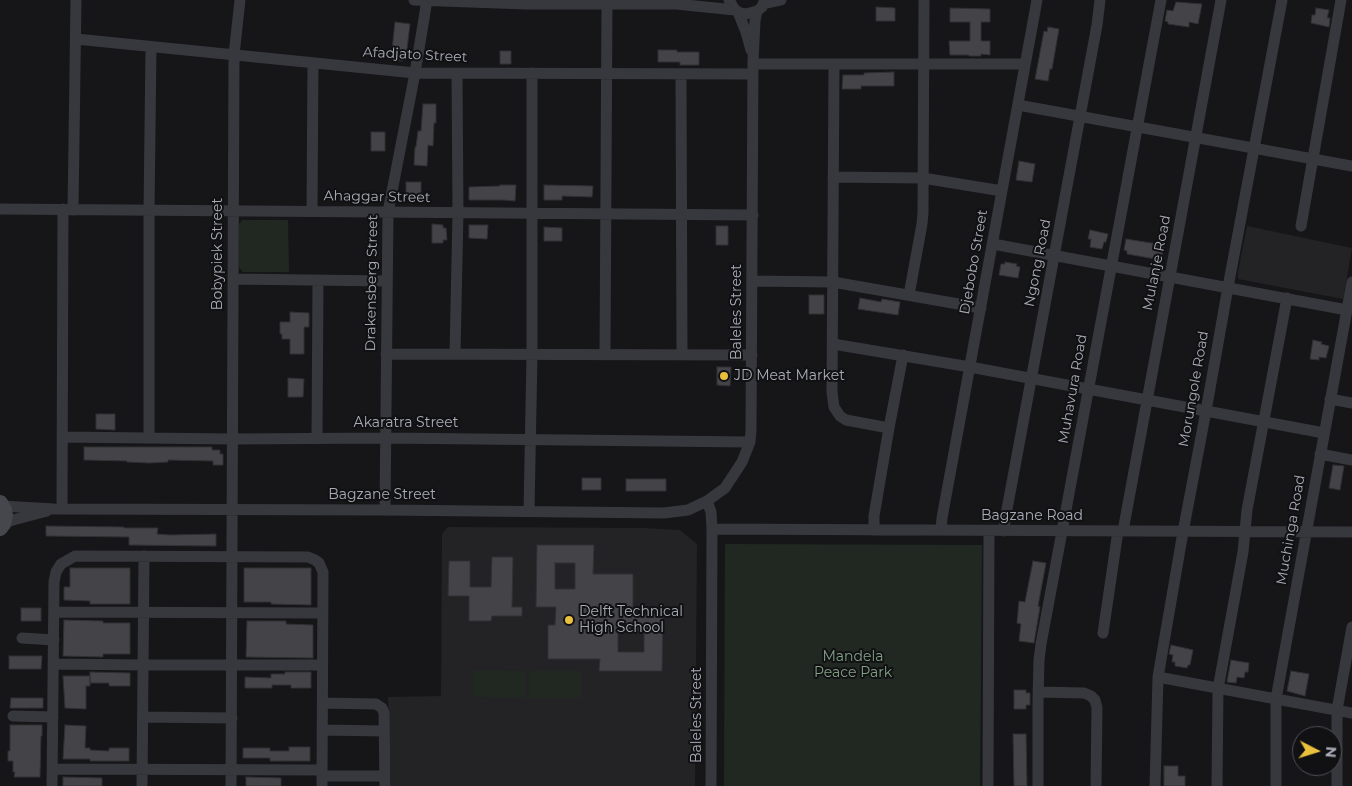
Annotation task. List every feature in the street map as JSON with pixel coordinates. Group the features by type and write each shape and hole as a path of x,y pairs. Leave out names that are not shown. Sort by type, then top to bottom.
{"street":[{"path":"58,509 76,0"},
{"name":"Bobypiek Street","path":"231,786 234,55 240,0"},
{"path":"414,0 526,4 676,4 734,7 746,14 762,5 781,0"},
{"path":"676,4 700,0"},
{"path":"909,295 922,224 924,0"},
{"name":"Djebobo Street","path":"941,530 1037,0"},
{"name":"Ngong Road","path":"1004,531 1098,25 1100,0"},
{"name":"Muhavura Road","path":"1038,786 1038,692 1041,644 1161,0"},
{"name":"Mulanje Road","path":"1103,633 1121,531 1148,400 1221,0"},
{"name":"Morungole Road","path":"1155,786 1158,677 1183,532 1282,0"},
{"path":"1301,226 1341,0"},
{"name":"Drakensberg Street","path":"386,510 386,281 388,212 427,1"},
{"path":"605,355 607,3"},
{"name":"Baleles Street","path":"711,786 712,529 711,512 707,501 725,488 742,462 750,442 753,67 755,21 762,5"},
{"name":"Baleles Street","path":"734,7 749,41 753,67"},
{"name":"Afadjato Street","path":"76,39 415,73 681,74 753,67 834,64 1025,64"},
{"path":"149,438 151,48"},
{"path":"312,212 313,63"},
{"path":"834,64 832,344 834,408 846,420 889,428"},
{"path":"455,354 458,213 457,73"},
{"path":"529,511 532,355 532,73"},
{"path":"681,74 682,355"},
{"path":"1018,105 1352,166"},
{"path":"833,177 923,178 1002,191"},
{"name":"Ahaggar Street","path":"0,209 753,215"},
{"path":"992,244 1347,310"},
{"path":"233,279 386,281"},
{"path":"317,438 318,280"},
{"path":"752,281 833,282 980,308"},
{"name":"Muchinga Road","path":"1276,786 1276,699 1352,282"},
{"path":"1217,786 1218,689 1243,552 1247,510 1287,298"},
{"path":"832,344 1031,378 1324,433"},
{"path":"386,354 752,355"},
{"path":"874,530 874,516 903,355"},
{"path":"1330,399 1352,403"},
{"name":"Akaratra Street","path":"62,438 386,438 750,442"},
{"path":"1320,454 1352,460"},
{"name":"Bagzane Street","path":"1,504 58,509 664,513 688,510 707,501"},
{"path":"1,504 5,515 2,526"},
{"name":"Bagzane Street","path":"2,526 13,520 58,509"},
{"name":"Bagzane Road","path":"712,529 1352,532"},
{"path":"988,786 989,531"},
{"path":"52,786 54,577 61,564 75,556 308,557 319,563 323,572 322,777"},
{"path":"142,786 144,556"},
{"path":"54,612 323,613"},
{"path":"1337,786 1337,710 1352,627"},
{"path":"22,638 54,640"},
{"path":"54,664 143,666 322,665"},
{"path":"1158,677 1352,713"},
{"path":"1038,692 1084,693 1092,696 1097,708 1096,786"},
{"path":"53,769 231,770 385,781 384,713 382,708 376,704 323,703"},
{"path":"13,716 53,717"},
{"path":"143,717 232,718"},
{"path":"322,730 384,731"}],"shaded area":[{"path":"1247,226 1352,248 1343,299 1238,279"},
{"name":"Delft Technical High School","path":"448,527 643,528 680,530 697,544 695,786 391,786 388,697 441,696 442,534"}],"green space":[{"path":"242,220 288,220 289,272 243,272 239,267 239,224"},
{"name":"Mandela Peace Park","path":"725,544 982,545 980,786 724,786"},
{"path":"473,670 525,671 525,698 473,697"},
{"path":"529,671 581,671 581,698 529,698"}],"building":[{"path":"1176,2 1202,4 1198,24 1189,22 1189,27 1168,24 1165,21 1167,10 1173,11"},
{"path":"876,7 895,8 895,21 876,21"},
{"path":"950,8 990,9 990,22 981,22 981,41 990,41 990,55 950,55 949,41 970,41 970,22 950,22"},
{"path":"1316,8 1329,10 1327,18 1330,18 1329,27 1311,23 1312,15 1315,15"},
{"path":"395,22 410,24 406,57 403,57 403,61 391,60"},
{"path":"1048,27 1059,29 1048,81 1035,79 1044,31 1047,32"},
{"path":"658,50 699,52 699,65 680,65 680,62 658,62"},
{"path":"500,51 511,51 511,64 500,64"},
{"path":"894,72 894,86 861,86 861,89 842,89 843,75"},
{"path":"423,104 436,104 433,146 428,145 427,166 414,165 418,131 421,131"},
{"path":"371,132 385,132 385,151 371,151"},
{"path":"1019,161 1035,164 1032,182 1016,180"},
{"path":"406,182 421,182 421,195 406,195"},
{"path":"516,185 515,201 469,200 469,187"},
{"path":"544,185 593,186 592,197 562,196 562,200 544,200"},
{"path":"432,224 443,225 443,228 446,228 447,240 443,240 443,243 432,243"},
{"path":"469,225 488,225 487,239 469,238"},
{"path":"716,226 728,226 728,245 716,245"},
{"path":"544,227 562,228 562,241 544,241"},
{"path":"1090,230 1108,234 1102,249 1090,247 1091,239 1088,239"},
{"path":"1126,239 1164,245 1161,260 1127,254 1127,251 1124,250"},
{"path":"1005,262 1017,264 1016,266 1020,267 1018,278 999,275 1001,264 1005,264"},
{"path":"809,295 824,295 824,314 809,314"},
{"path":"860,298 881,302 882,299 900,302 898,315 858,309"},
{"path":"290,312 309,313 309,327 304,327 304,354 290,354 290,339 282,339 282,334 280,334 280,322 290,322"},
{"path":"1313,340 1329,346 1326,358 1319,357 1319,360 1310,359"},
{"name":"JD Meat Market","path":"717,367 731,367 730,386 717,385"},
{"path":"288,378 304,379 303,397 288,397"},
{"path":"96,414 115,414 115,430 96,429"},
{"path":"84,447 212,447 212,450 220,450 220,454 223,454 223,465 213,465 213,461 168,460 168,462 149,463 84,460"},
{"path":"1333,465 1344,466 1340,490 1329,488"},
{"path":"582,478 601,478 601,490 582,490"},
{"path":"626,479 666,479 666,491 626,491"},
{"path":"46,526 158,528 157,534 216,534 216,546 129,545 129,537 46,536"},
{"path":"537,545 594,545 593,574 633,574 633,614 663,614 662,671 599,671 600,659 548,659 548,625 555,625 556,607 536,607","holes":["555,563 575,563 575,589 555,589","618,632 644,632 644,652 618,652"]},
{"path":"492,557 513,557 512,607 522,607 522,616 492,616 491,621 469,621 469,596 448,596 449,561 470,561 470,587 491,587"},
{"path":"1033,561 1046,563 1038,606 1040,607 1034,643 1019,641 1021,624 1017,623 1019,601 1025,602"},
{"path":"70,568 130,568 130,604 90,604 90,601 64,600 64,587 70,587"},
{"path":"244,568 311,568 311,605 244,602"},
{"path":"21,608 41,608 41,621 21,621"},
{"path":"64,620 130,623 130,654 103,654 103,657 63,656"},
{"path":"247,621 286,621 286,624 313,625 313,658 246,657"},
{"path":"1171,645 1193,650 1190,665 1187,668 1175,666 1175,662 1172,662 1173,655 1169,654"},
{"path":"9,656 42,656 41,669 9,669"},
{"path":"1231,660 1249,663 1248,672 1245,672 1244,678 1237,677 1236,683 1227,682"},
{"path":"1291,671 1309,674 1305,696 1287,691"},
{"path":"90,672 130,673 130,686 109,686 109,683 90,683"},
{"path":"285,672 311,672 311,688 291,688 291,685 272,685 272,688 245,688 245,677 271,678 271,674 285,674"},
{"path":"63,676 90,676 90,686 86,686 86,709 65,708"},
{"path":"1014,690 1026,690 1026,693 1030,693 1030,705 1026,705 1026,709 1014,709"},
{"path":"11,698 43,698 43,708 10,708"},
{"path":"10,725 42,725 40,777 14,777 13,761 8,761"},
{"path":"65,725 86,726 85,748 90,748 90,750 109,751 109,748 129,748 129,761 63,759"},
{"path":"1013,734 1026,734 1027,786 1014,786"},
{"path":"289,747 310,747 310,761 270,761 270,758 243,758 243,748 270,748 270,751 289,751"},
{"path":"1164,766 1178,766 1178,776 1185,776 1185,786 1164,786"},
{"path":"63,777 102,778 102,786 63,786"},
{"path":"246,777 281,778 281,786 246,786"}],"place":[{"name":"JD Meat Market","path":"724,376"},
{"name":"Delft Technical High School","path":"569,620"}]}
